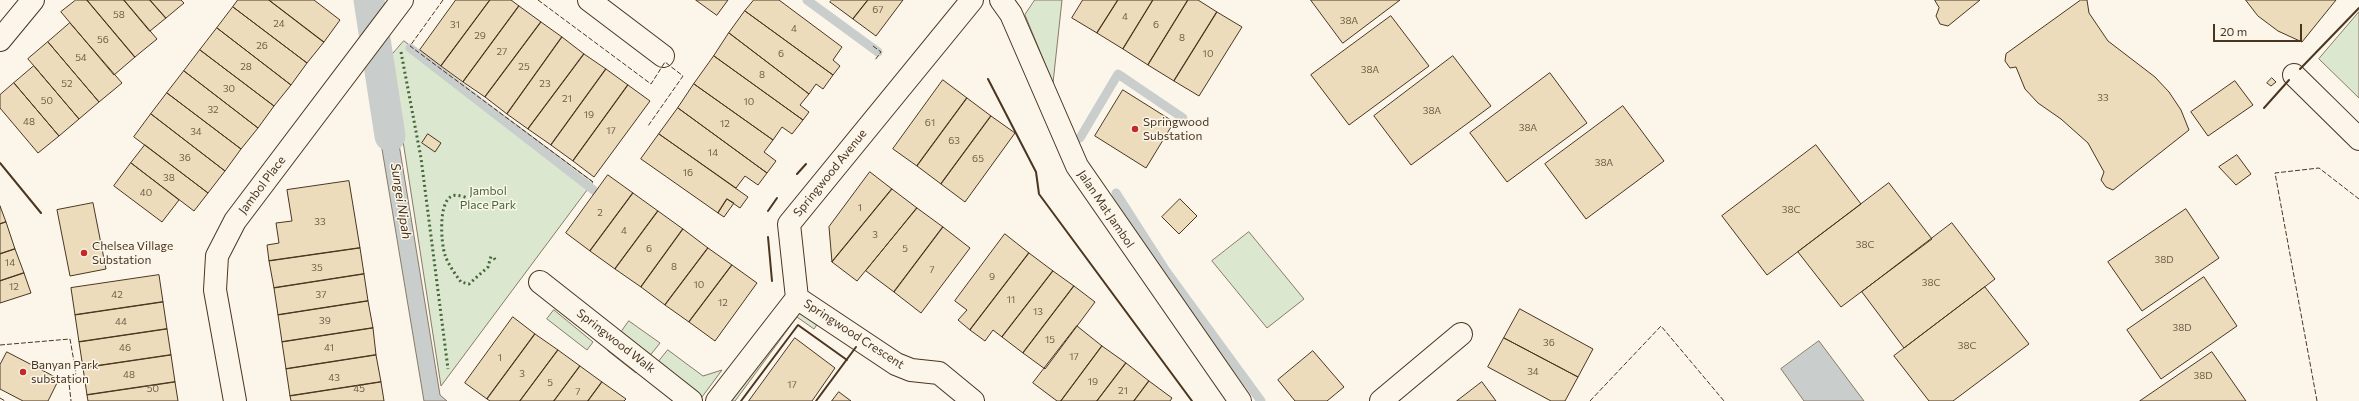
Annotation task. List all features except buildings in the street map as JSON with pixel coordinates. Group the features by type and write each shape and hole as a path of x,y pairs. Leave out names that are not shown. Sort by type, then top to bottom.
{"street":[{"path":"0,40 33,0"},
{"path":"589,0 663,56"},
{"name":"Springwood Avenue","path":"797,298 789,224 972,0"},
{"name":"Jalan Mat Jambol","path":"1011,5 1077,166 1240,401"},
{"name":"Jambol Place","path":"235,401 215,290 217,256 235,221 396,8"},
{"path":"2294,75 2359,139"},
{"name":"Springwood Walk","path":"540,282 691,401"},
{"path":"716,401 797,298"},
{"name":"Springwood Crescent","path":"797,298 896,364 911,370 939,373 973,401"},
{"path":"1381,401 1461,334"}],"green space":[{"path":"1035,0 1062,0 1053,83 1025,15"},
{"path":"2359,12 2359,98 2319,59"},
{"name":"Jambol Place Park","path":"404,41 593,182 441,386 390,57"},
{"path":"1249,232 1304,299 1267,328 1212,261"},
{"path":"795,307 818,323 814,329 797,317 735,401 725,401"},
{"path":"554,310 593,342 587,350 547,319"},
{"path":"629,321 660,343 636,373 608,351"},
{"path":"668,350 703,376 722,370 699,401 652,370"}],"water":[{"path":"357,0 370,0 359,15"},
{"path":"390,89 440,395 447,401 424,401 374,101"},
{"path":"1819,341 1864,401 1804,401 1781,369"}],"waterway":[{"name":"Sungei Nipah","path":"369,0 390,136"},
{"path":"807,0 878,52"},
{"path":"410,48 596,192"},
{"path":"1080,138 1118,74 1183,118"},
{"path":"1116,193 1166,271 1261,401"}],"hedge":[{"path":"401,52 421,158 448,369"},
{"path":"470,199 454,195 444,206 442,242 445,255 461,282 469,284 488,267 491,256"}],"fence":[{"path":"443,0 410,46 593,182"},
{"path":"538,0 651,84 665,62 683,76 648,126"},
{"path":"873,46 881,52 875,60"},
{"path":"2317,401 2275,173 2319,168 2359,199"},
{"path":"1590,401 1661,326 1724,401"},
{"path":"0,345 70,339 76,373 69,383 71,401"},
{"path":"0,398 5,401"}],"wall":[{"path":"2300,69 2359,8"},
{"path":"988,79 1036,172 1039,194 1192,401"},
{"path":"2264,108 2289,80"},
{"path":"0,163 41,213"},
{"path":"797,174 806,164"},
{"path":"768,211 777,198"},
{"path":"768,237 772,281"},
{"path":"741,401 798,325 847,360"},
{"path":"816,401 856,347"}],"place":[{"name":"Springwood Substation","path":"1135,129"},
{"name":"Chelsea Village Substation","path":"84,253"},
{"name":"Banyan Park substation","path":"23,372"}]}
